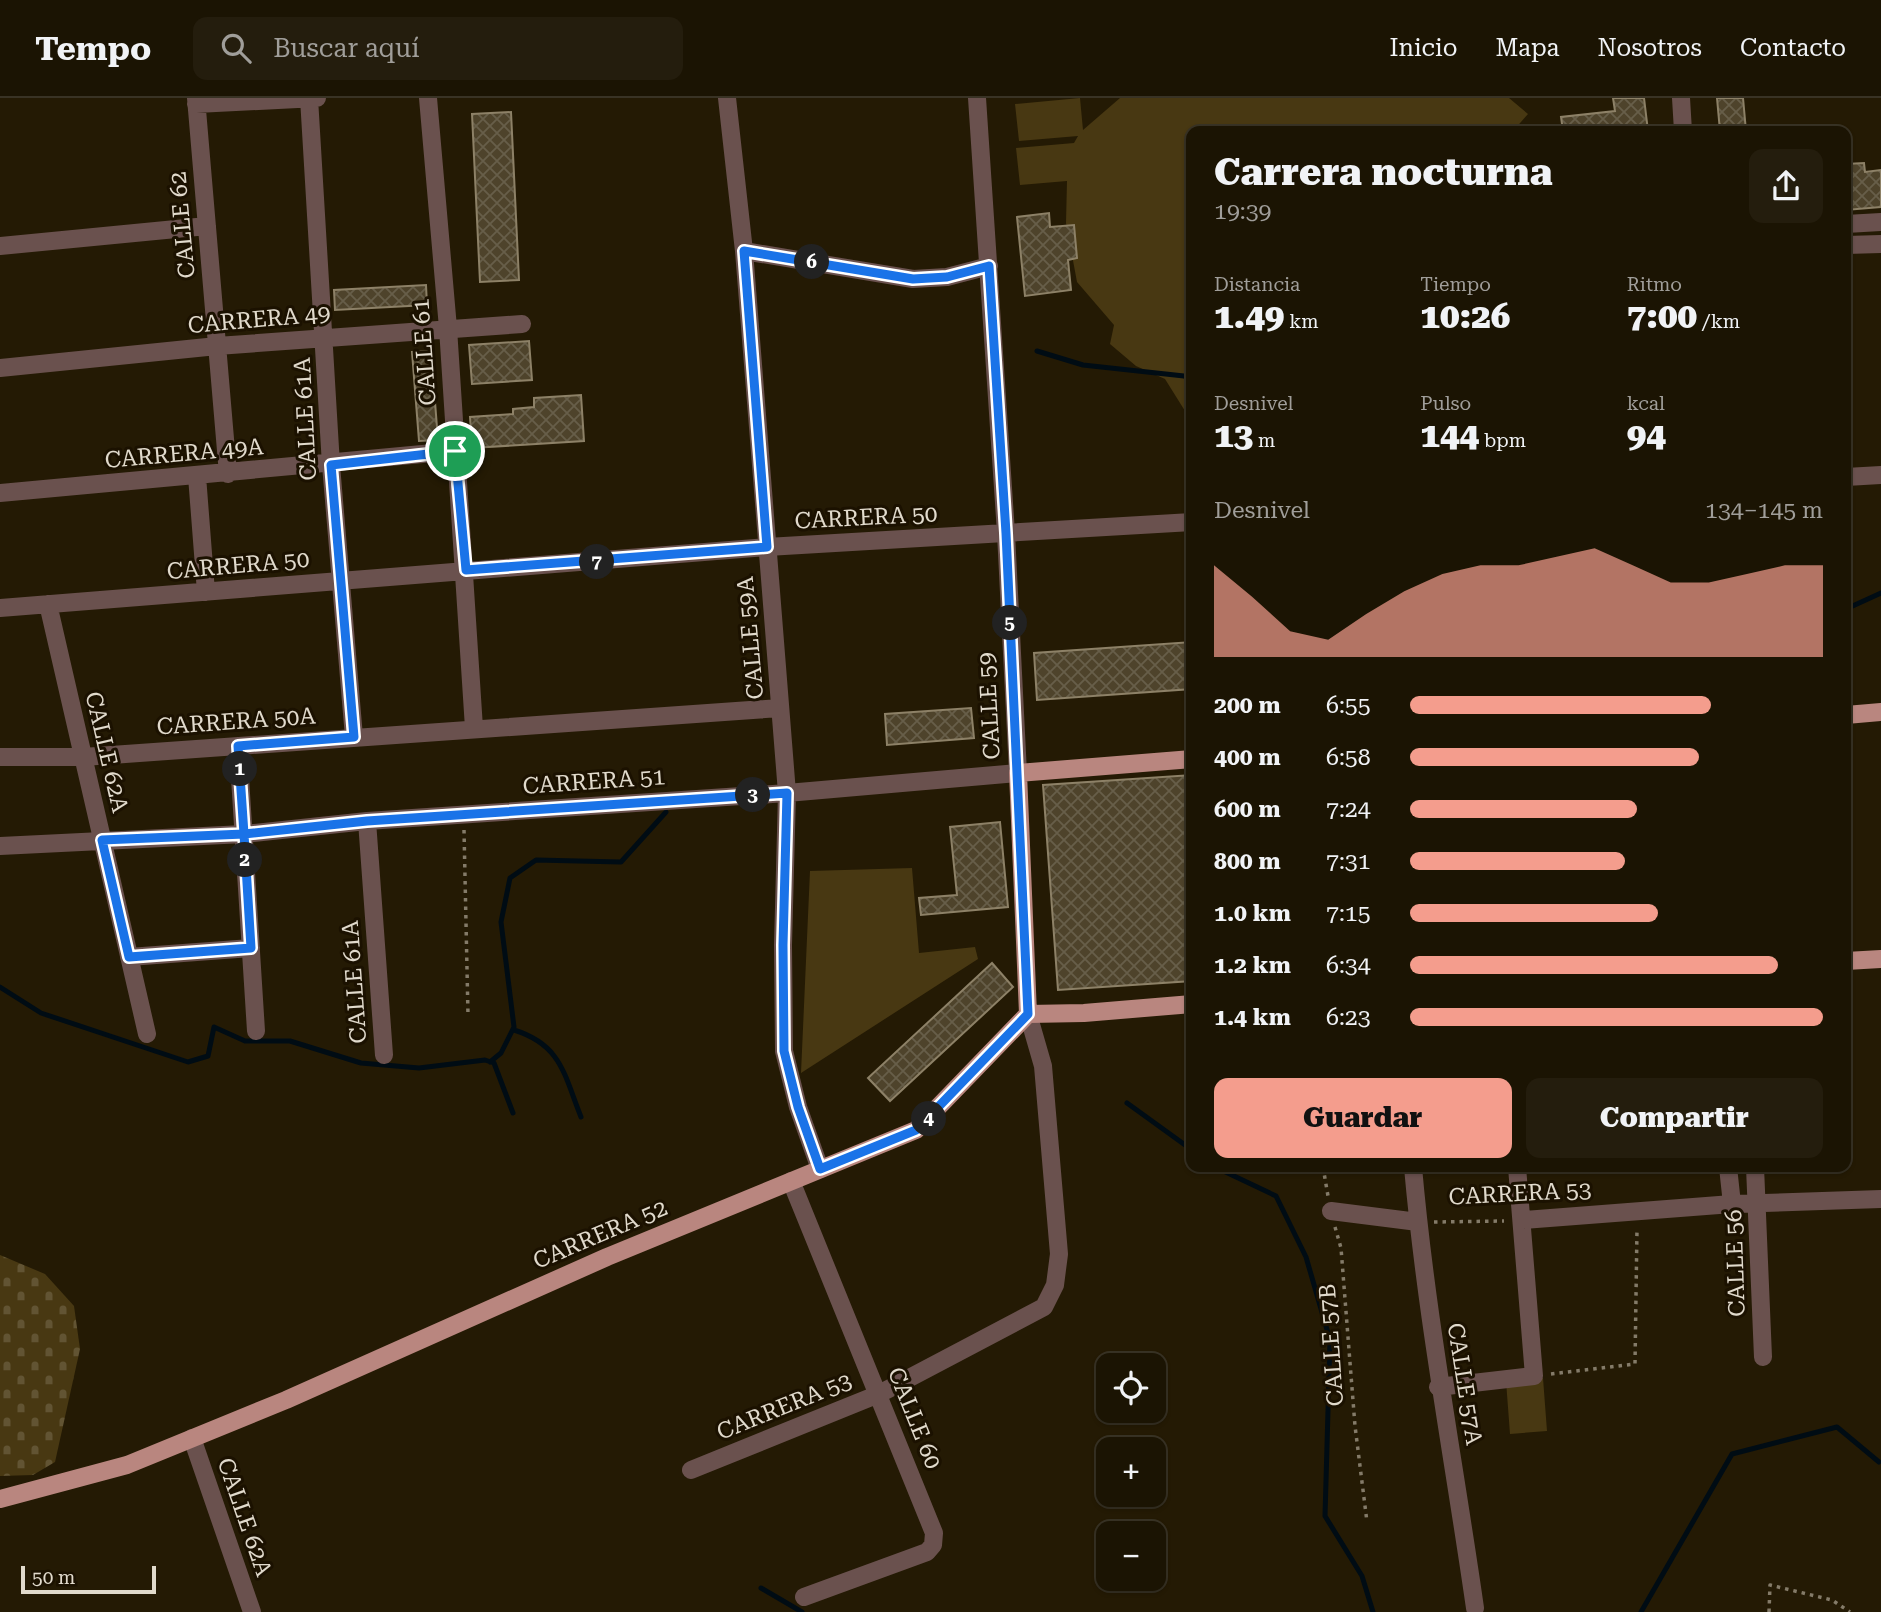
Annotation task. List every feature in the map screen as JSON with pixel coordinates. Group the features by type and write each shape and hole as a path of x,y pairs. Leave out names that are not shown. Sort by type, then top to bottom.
{"main road":[{"path":"1851,715 1881,712"},
{"name":"CARRERA 51","path":"1018,773 1186,759"},
{"name":"CALLE 59","path":"1018,773 1028,1014"},
{"path":"1851,961 1881,959"},
{"path":"1028,1014 1084,1013 1186,1004"},
{"name":"CARRERA 52","path":"0,1499 127,1465 286,1400 607,1257 916,1130 1028,1014"}],"street":[{"name":"CALLE 61A","path":"309,98 331,465 354,737"},
{"path":"196,101 317,98"},
{"name":"CALLE 61","path":"428,98 466,570 474,728"},
{"name":"CALLE 59A","path":"727,98 744,251 787,793 783,945 784,1051 798,1107 820,1169"},
{"name":"CALLE 59","path":"977,98 1006,533 1018,773"},
{"path":"1681,98 1684,126"},
{"path":"1692,98 1694,126"},
{"name":"CALLE 62","path":"196,101 228,474"},
{"path":"1851,224 1881,222"},
{"path":"0,246 207,226"},
{"path":"1851,246 1881,244"},
{"path":"744,251 913,279 947,277 989,266"},
{"name":"CARRERA 49","path":"0,368 217,346 522,324"},
{"name":"CARRERA 49A","path":"0,494 331,465 455,451"},
{"path":"1851,477 1881,475"},
{"path":"197,476 206,592"},
{"name":"CARRERA 50","path":"0,608 767,547 1186,522"},
{"name":"CALLE 62A","path":"48,604 147,1034"},
{"name":"CARRERA 50A","path":"0,757 83,757 780,708"},
{"path":"238,746 256,1031"},
{"name":"CARRERA 51","path":"0,846 244,834 367,821 787,793 1018,773"},
{"name":"CALLE 61A","path":"367,821 384,1055"},
{"path":"129,957 251,948"},
{"name":"CALLE 59","path":"1028,1014 1043,1066 1059,1254 1055,1285 1044,1307"},
{"name":"CALLE 57A","path":"1413,1172 1438,1387 1475,1608"},
{"path":"1438,1387 1534,1376 1518,1172"},
{"path":"1729,1172 1732,1204"},
{"name":"CALLE 56","path":"1755,1172 1763,1357"},
{"name":"CALLE 60","path":"791,1181 934,1532 933,1545 927,1552 804,1597"},
{"name":"CARRERA 53","path":"1523,1220 1732,1204 1881,1199"},
{"name":"CARRERA 53","path":"1331,1211 1418,1222"},
{"name":"CARRERA 53","path":"691,1470 879,1394 1044,1307"},
{"name":"CALLE 62A","path":"192,1438 252,1612"}],"path":[{"path":"464,814 468,1015"},
{"name":"CALLE 57B","path":"1324,1172 1341,1248 1355,1426 1367,1522"},
{"path":"1534,1376 1635,1364 1638,1210"},
{"name":"CARRERA 53","path":"1418,1222 1523,1220"},
{"path":"1769,1612 1769,1584 1832,1600 1850,1612"}],"green space":[{"path":"1080,98 1083,130 1120,98 1509,98 1528,114 1517,126 1186,126 1186,420 1185,411 1165,379 1136,366 1110,344 1114,325 1077,282 1066,223 1067,181 1020,185 1016,148 1074,143 1078,136 1019,141 1015,104"},
{"path":"912,868 919,953 975,947 978,959 801,1073 810,871"},
{"path":"0,1255 45,1274 74,1306 80,1349 55,1462 33,1475 0,1476"},
{"path":"1543,1378 1547,1431 1510,1434 1506,1381"}],"building":[{"path":"1613,98 1644,98 1647,126 1562,126 1561,117 1615,111"},
{"path":"1717,98 1743,98 1746,126 1720,126"},
{"path":"511,112 519,280 480,282 472,114"},
{"path":"1864,163 1865,172 1881,170 1881,207 1851,210 1851,164"},
{"path":"1049,213 1050,227 1074,225 1077,258 1068,260 1071,290 1025,296 1017,217"},
{"path":"426,285 427,305 335,310 334,290"},
{"path":"529,341 532,380 472,384 469,345"},
{"path":"431,351 438,440 419,441 412,352"},
{"path":"581,395 584,441 472,448 470,417 513,414 513,409 534,407 534,398"},
{"path":"1186,642 1186,689 1037,700 1034,653"},
{"path":"971,708 974,738 887,745 885,714"},
{"path":"1186,775 1186,981 1058,990 1043,785"},
{"path":"1000,822 1008,907 921,915 919,898 957,895 950,827"},
{"path":"992,963 1013,987 890,1101 868,1078"}],"waterway":[{"path":"1037,351 1083,365 1186,377"},
{"path":"1851,607 1881,593"},
{"path":"490,1062 501,1053 514,1027 501,922 510,878 536,860 621,862 666,812"},
{"path":"0,987 41,1013 188,1062 208,1056 214,1027 245,1041 290,1041 361,1063 419,1068 485,1060 494,1063 513,1113"},
{"path":"514,1030 530,1036 552,1053 565,1075 581,1117"},
{"path":"1127,1103 1186,1146"},
{"path":"1226,1172 1276,1196 1306,1257 1330,1340 1325,1516 1362,1576 1373,1612"},
{"path":"1641,1612 1732,1454 1837,1427 1879,1462"},
{"path":"761,1588 802,1612"}],"route":[{"path":"455,451 331,465 354,737 238,746 244,834 102,840 129,957 251,948 244,834 367,821 787,793 783,945 784,1051 798,1107 820,1169 916,1130 932,1117 1028,1014 1006,533 989,266 947,277 913,279 744,251 767,547 466,570 455,451"}]}
